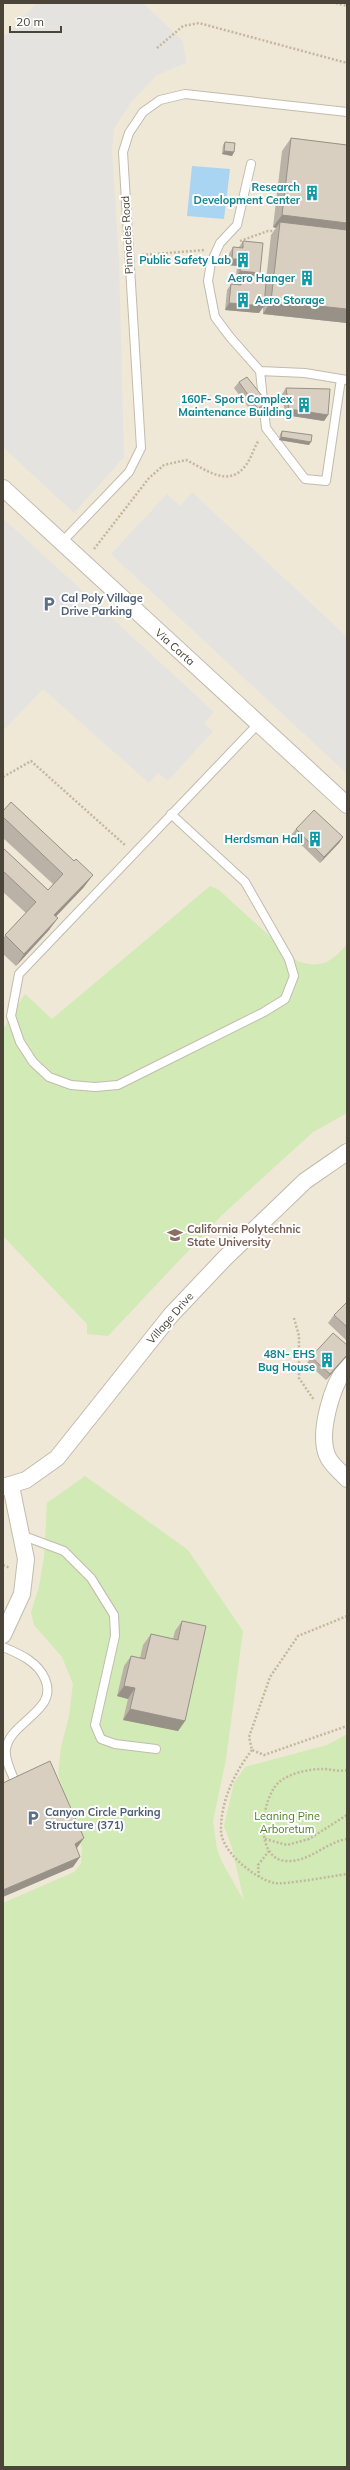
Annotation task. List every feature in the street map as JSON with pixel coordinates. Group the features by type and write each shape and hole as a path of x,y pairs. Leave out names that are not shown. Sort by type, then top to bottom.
{"street":[{"name":"Via Carta","path":"3,488 347,805"},
{"name":"Village Drive","path":"7,1487 44,1470 58,1458 171,1315 208,1276 305,1181 347,1152"},
{"path":"347,1366 326,1414 322,1434 327,1456 347,1479"},
{"path":"3,1635 22,1594 26,1559 21,1535 7,1487"}],"lane":[{"name":"Pinnacles Road","path":"62,542 129,472 140,448 123,152 132,128 142,112 160,100 185,94 347,112"},
{"path":"251,164 237,225 220,243 211,263 208,281 215,317 230,337 260,370 266,428 306,479 326,481 344,379 305,373 260,370"},
{"path":"171,814 245,882 289,959 294,976 285,999 264,1012 118,1085 95,1087 71,1085 49,1077 33,1062 20,1042 11,1016 20,974 171,814 259,723"},
{"path":"21,1535 64,1551 91,1578 114,1615 115,1636 95,1725 101,1739 115,1744 156,1749"},
{"path":"3,1647 35,1664 42,1671 47,1683 47,1696 42,1707 12,1734 6,1749 7,1760 16,1784"}],"path":[{"path":"336,3 347,6"},
{"path":"157,48 183,26 199,23 347,63"},
{"path":"140,256 217,250 268,230 284,232"},
{"path":"83,562 103,540 149,478 164,465 186,460 214,475 226,476 238,473 247,464 266,428"},
{"path":"3,777 31,761 134,854"},
{"path":"294,1318 300,1342 299,1378 326,1414"},
{"path":"252,1750 249,1737 255,1715 270,1677 298,1636 347,1616"},
{"path":"252,1750 264,1755 347,1726"},
{"path":"252,1750 239,1766 232,1779 220,1830 227,1845 237,1860 246,1870 275,1883 347,1874"},
{"path":"347,1770 308,1770 279,1782 272,1791 264,1813 264,1839 269,1851 277,1858 287,1861 298,1860 324,1850 335,1842 347,1839"},
{"path":"264,1839 287,1844 309,1839 347,1815"},
{"path":"259,1877 258,1865 269,1851"}],"shaded area":[{"name":"California Polytechnic State University","path":"3,3 347,3 347,2467 3,2467"},
{"path":"37,3 143,3 183,41 186,63 157,75 131,102 114,129 112,151 119,263 124,457 74,513 3,447 3,38"},
{"path":"192,492 347,637 347,774 111,554 167,494 180,506"},
{"name":"Cal Poly Village Drive Parking","path":"3,518 214,712 204,723 213,731 168,781 158,773 149,783 43,689 3,731"}],"green space":[{"path":"210,886 219,890 297,961 313,964 325,963 336,956 347,944 347,1113 313,1132 222,1215 108,1336 87,1334 87,1324 3,1236 3,1029 25,994 52,1019"},
{"name":"Leaning Pine Arboretum","path":"85,1476 188,1550 243,1631 226,1759 213,1821 217,1849 222,1862 244,1901 232,1848 224,1826 234,1783 245,1767 327,1745 347,1734 347,2467 3,2467 3,1903 74,1872 81,1864 82,1848 58,1774 61,1747 69,1716 73,1684 62,1657 34,1625 31,1612 39,1587 44,1557 47,1503"}],"water":[{"path":"192,166 230,169 224,219 187,216"}],"building":[{"name":"Research Development Center","path":"291,138 347,145 347,223 282,215"},
{"path":"225,142 235,143 234,152 224,151"},
{"name":"Aero Hanger","path":"280,222 347,230 347,309 271,301"},
{"name":"Public Safety Lab","path":"243,241 263,243 260,273 240,271 241,259 232,259 233,247 243,248"},
{"name":"Aero Storage","path":"242,275 258,276 257,281 266,282 264,306 229,303 231,284 241,285"},
{"path":"247,377 267,402 258,409 239,382"},
{"name":"160F- Sport Complex Maintenance Building","path":"286,388 330,389 328,415 289,409"},
{"path":"282,431 312,435 311,442 281,437"},
{"path":"11,802 74,861 76,859 93,875 54,915 58,918 24,954 5,935 36,902 3,871 3,848 48,890 63,874 3,817 3,811"},
{"name":"Herdsman Hall","path":"314,810 343,837 324,857 296,829"},
{"path":"347,1302 347,1327 334,1315"},
{"name":"48N- EHS Bug House","path":"333,1333 347,1345 347,1355 330,1374 311,1357"},
{"path":"182,1621 206,1626 185,1721 130,1709 135,1688 124,1686 131,1656 145,1659 151,1634 178,1640"},
{"name":"Canyon Circle Parking Structure (371)","path":"50,1761 84,1838 75,1844 80,1857 3,1890 3,1783"}],"place":[{"name":"Research Development Center","path":"312,193"},
{"name":"Public Safety Lab","path":"243,260"},
{"name":"Aero Hanger","path":"307,278"},
{"name":"Aero Storage","path":"243,300"},
{"name":"160F- Sport Complex Maintenance Building","path":"304,405"},
{"name":"Cal Poly Village Drive Parking","path":"49,604"},
{"name":"Herdsman Hall","path":"315,839"},
{"name":"California Polytechnic State University","path":"175,1235"},
{"name":"48N- EHS Bug House","path":"327,1360"},
{"name":"Canyon Circle Parking Structure (371)","path":"33,1818"}]}
